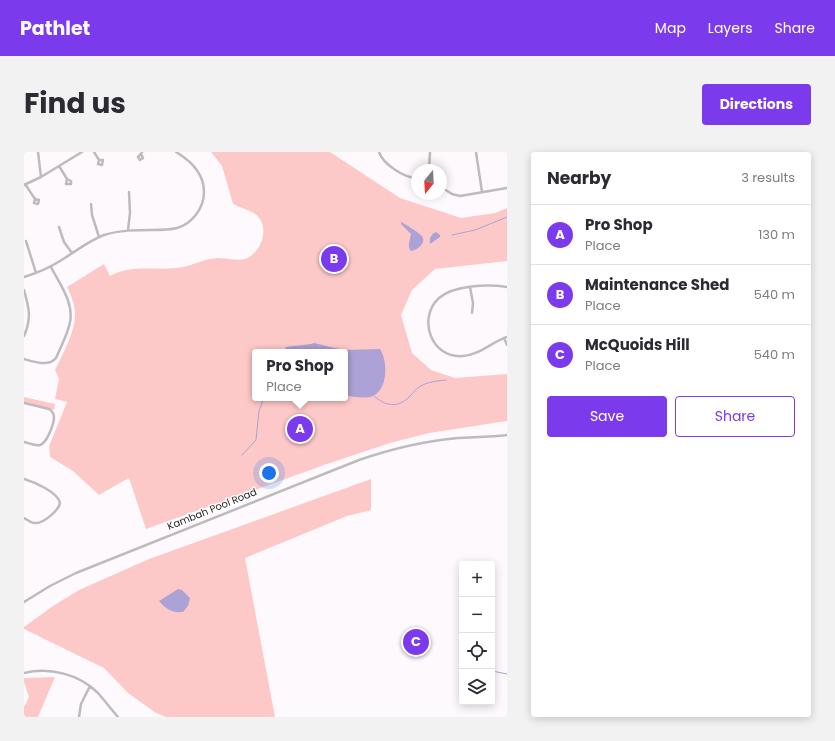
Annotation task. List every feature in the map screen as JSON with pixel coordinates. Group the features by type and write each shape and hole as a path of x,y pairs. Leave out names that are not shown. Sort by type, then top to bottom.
{"street":[{"path":"38,152 41,177"},
{"path":"35,199 25,184 41,177 82,152"},
{"path":"94,152 99,160"},
{"path":"24,277 50,267 99,237 128,230 177,228 185,225 201,208 204,186 201,177 194,167 176,152"},
{"path":"379,152 382,160 407,177 411,177"},
{"path":"429,164 430,152"},
{"path":"476,152 482,192"},
{"path":"59,166 67,179"},
{"path":"447,190 455,195 462,195 507,188"},
{"path":"128,230 130,213 129,192"},
{"path":"91,204 92,215 99,237"},
{"path":"59,227 64,242 72,253"},
{"path":"26,241 36,273"},
{"path":"24,359 47,363 53,361 56,358 70,324 71,315 69,303 50,267"},
{"path":"507,287 470,287 444,295 433,305 428,321 429,334 433,341 444,352 460,357 476,353 506,337 507,345"},
{"path":"470,287 473,303 472,313"},
{"path":"24,290 29,316 24,336"},
{"path":"24,403 49,409 54,418 47,439 44,443 38,445 24,442"},
{"name":"Kambah Pool Road","path":"24,602 50,586 76,573 359,460 390,450 427,442 458,438 507,435"},
{"path":"24,479 58,497 60,503 56,511 39,523 32,523 24,518"},
{"path":"24,673 40,671 56,672 74,677 90,686 103,698 118,717"},
{"path":"79,717 81,704 90,686"}],"shaded area":[{"path":"211,152 330,152 400,198 461,218 495,213 507,208 507,261 435,269 412,290 401,315 412,353 431,370 455,378 507,374 507,421 429,433 390,443 146,529 129,478 99,495 73,471 50,457 49,446 67,402 55,399 59,379 55,370 68,343 73,328 75,314 74,307 67,287 104,264 110,276 133,269 176,268 217,258 239,260 251,256 260,245 263,225 255,214 233,204 222,166"},
{"path":"401,222 417,232 423,238 423,243 416,249 411,251 409,248 411,234 401,224"},
{"path":"436,232 440,235 440,237 430,244 431,237"},
{"path":"314,343 339,349 285,349 286,347"},
{"path":"380,349 383,354 385,367 382,387 373,396 355,397 348,396 348,350"},
{"path":"24,397 55,404 54,410 24,402"},
{"path":"371,479 371,510 347,516 245,558 275,717 166,717 156,713 128,693 104,668 24,629 24,627 53,606 79,590 149,559"},
{"path":"178,589 182,590 190,598 188,606 183,612 170,610 159,601"},
{"path":"55,677 38,717 24,717 24,707 29,697 24,678"}],"waterway":[{"path":"452,235 475,230 507,217"},
{"path":"374,396 383,402 392,405 401,403 422,385 446,380"},
{"path":"242,455 256,440 259,411 263,401"},
{"path":"495,672 507,674"}],"place":[{"name":"Maintenance Shed","path":"334,259"},
{"name":"Pro Shop","path":"300,429"},
{"name":"McQuoids Hill","path":"416,642"}]}
